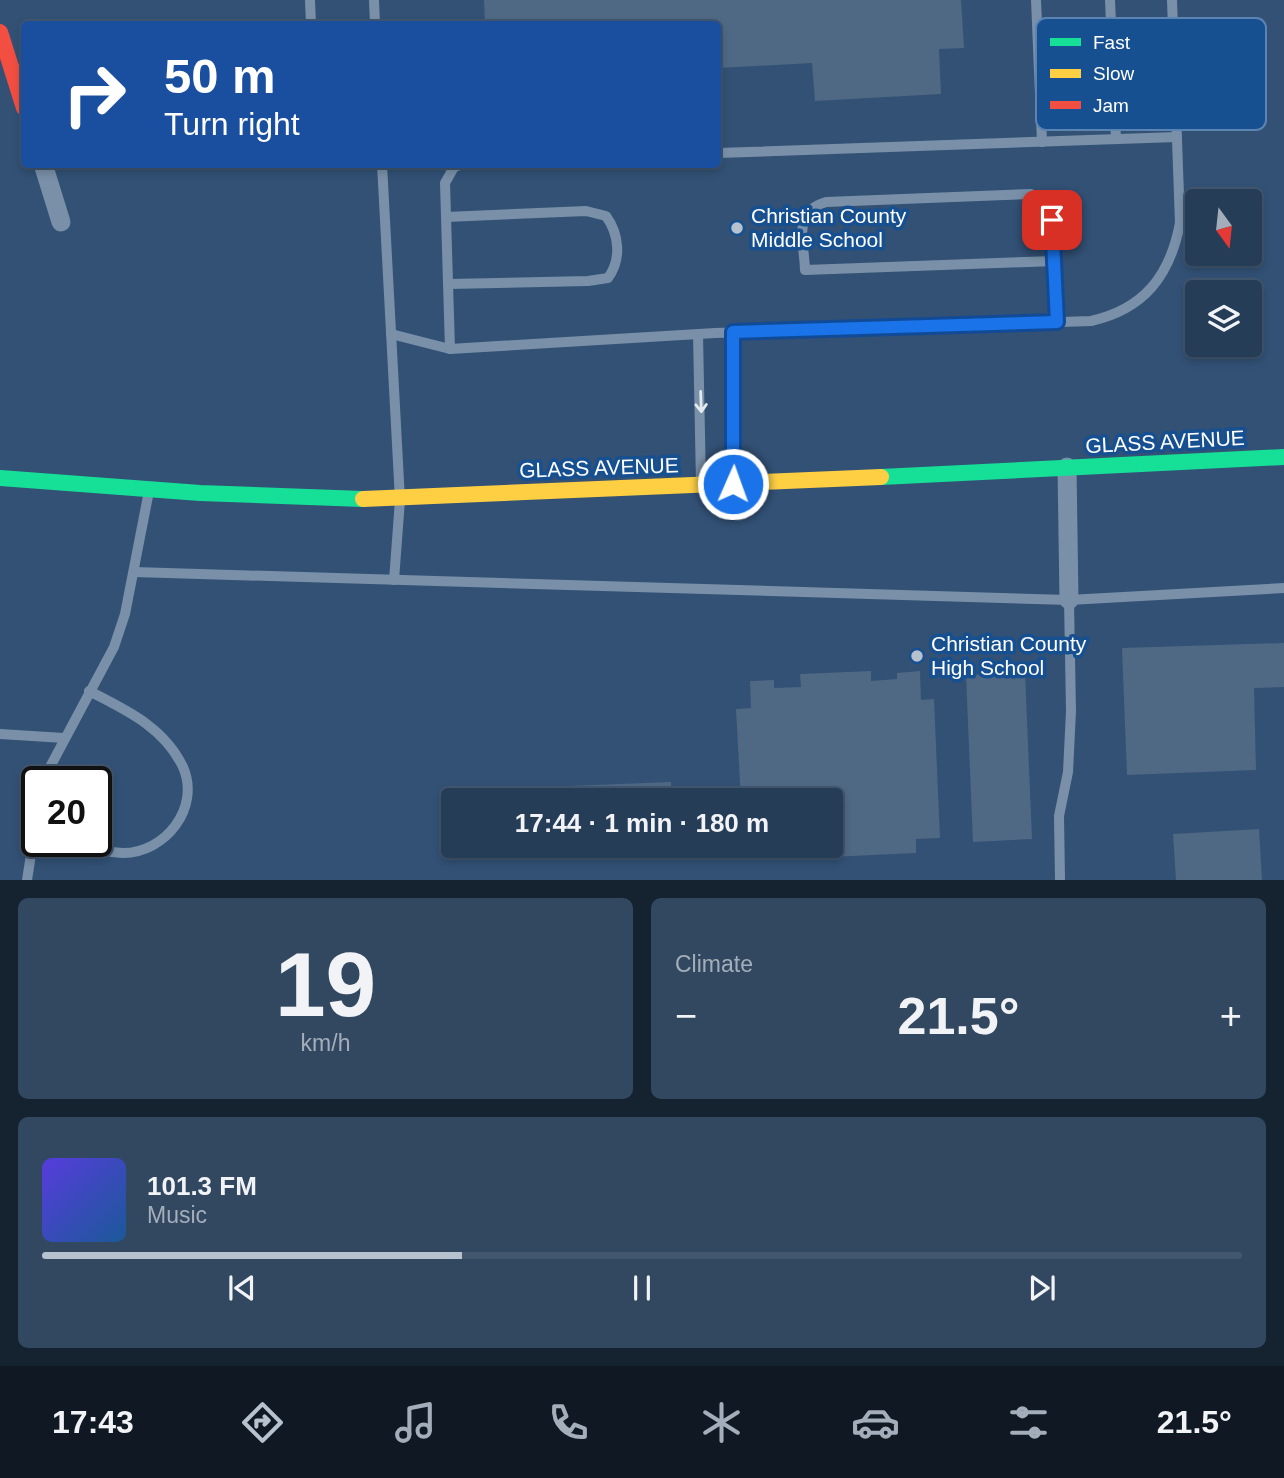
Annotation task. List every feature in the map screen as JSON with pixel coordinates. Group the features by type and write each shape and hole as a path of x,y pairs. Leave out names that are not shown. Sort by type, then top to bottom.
{"street":[{"path":"0,32 21,98"},
{"path":"44,168 61,222"},
{"name":"GLASS AVENUE","path":"0,478 149,491 296,499 400,500 1284,457"},
{"path":"1068,467 1069,600"}],"lane":[{"path":"310,0 311,21"},
{"path":"374,0 375,21"},
{"path":"1036,0 1037,18"},
{"path":"1110,0 1111,18"},
{"path":"1172,0 1173,18"},
{"path":"1041,130 1041,142"},
{"path":"1116,130 1116,139"},
{"path":"391,334 450,349 733,332 1057,322 1115,315 1138,302 1161,276 1175,252 1180,223 1177,130"},
{"path":"721,153 1177,137"},
{"path":"382,168 400,500 394,580"},
{"path":"450,349 445,183 453,168"},
{"path":"1054,261 805,270 803,216 811,206 826,202 1031,194 1045,202 1052,220 1057,322"},
{"path":"446,217 586,211 606,216 615,228 617,248 615,268 608,278 588,281 448,284"},
{"path":"733,332 733,484"},
{"path":"698,334 701,486"},
{"path":"50,766 114,647 134,572 149,491"},
{"path":"134,572 1069,600 1284,588"},
{"path":"1060,880 1059,816 1068,772 1071,711 1069,600"},
{"path":"89,691 145,719 172,749 184,769 186,796 181,818 170,834 145,849 124,853 112,852"},
{"path":"0,734 64,738"},
{"path":"27,880 31,857"}],"building":[{"path":"484,0 961,0 964,48 939,49 941,94 815,101 812,63 721,68 721,21 485,21"},
{"path":"1284,643 1284,687 1254,688 1256,770 1127,775 1122,648"},
{"path":"871,671 871,681 897,679 897,673 920,671 921,700 934,699 940,838 916,839 916,853 843,856 843,788 740,788 736,709 751,708 750,681 774,680 774,688 801,687 800,674"},
{"path":"1025,672 1032,839 973,842 966,675"},
{"path":"671,782 671,788 570,788"},
{"path":"1259,829 1262,880 1176,880 1173,834"},
{"path":"766,858 809,858 766,860"}],"traffic: fast":[{"path":"881,477 1284,457"},
{"path":"0,478 200,493 363,499"}],"traffic: slow":[{"path":"363,499 881,477"}],"traffic: jam":[{"path":"0,32 21,98"}],"place":[{"name":"Christian County Middle School","path":"737,228"},
{"name":"Christian County High School","path":"917,656"}],"route":[{"path":"733,484 733,332 1057,322 1052,220"}]}
